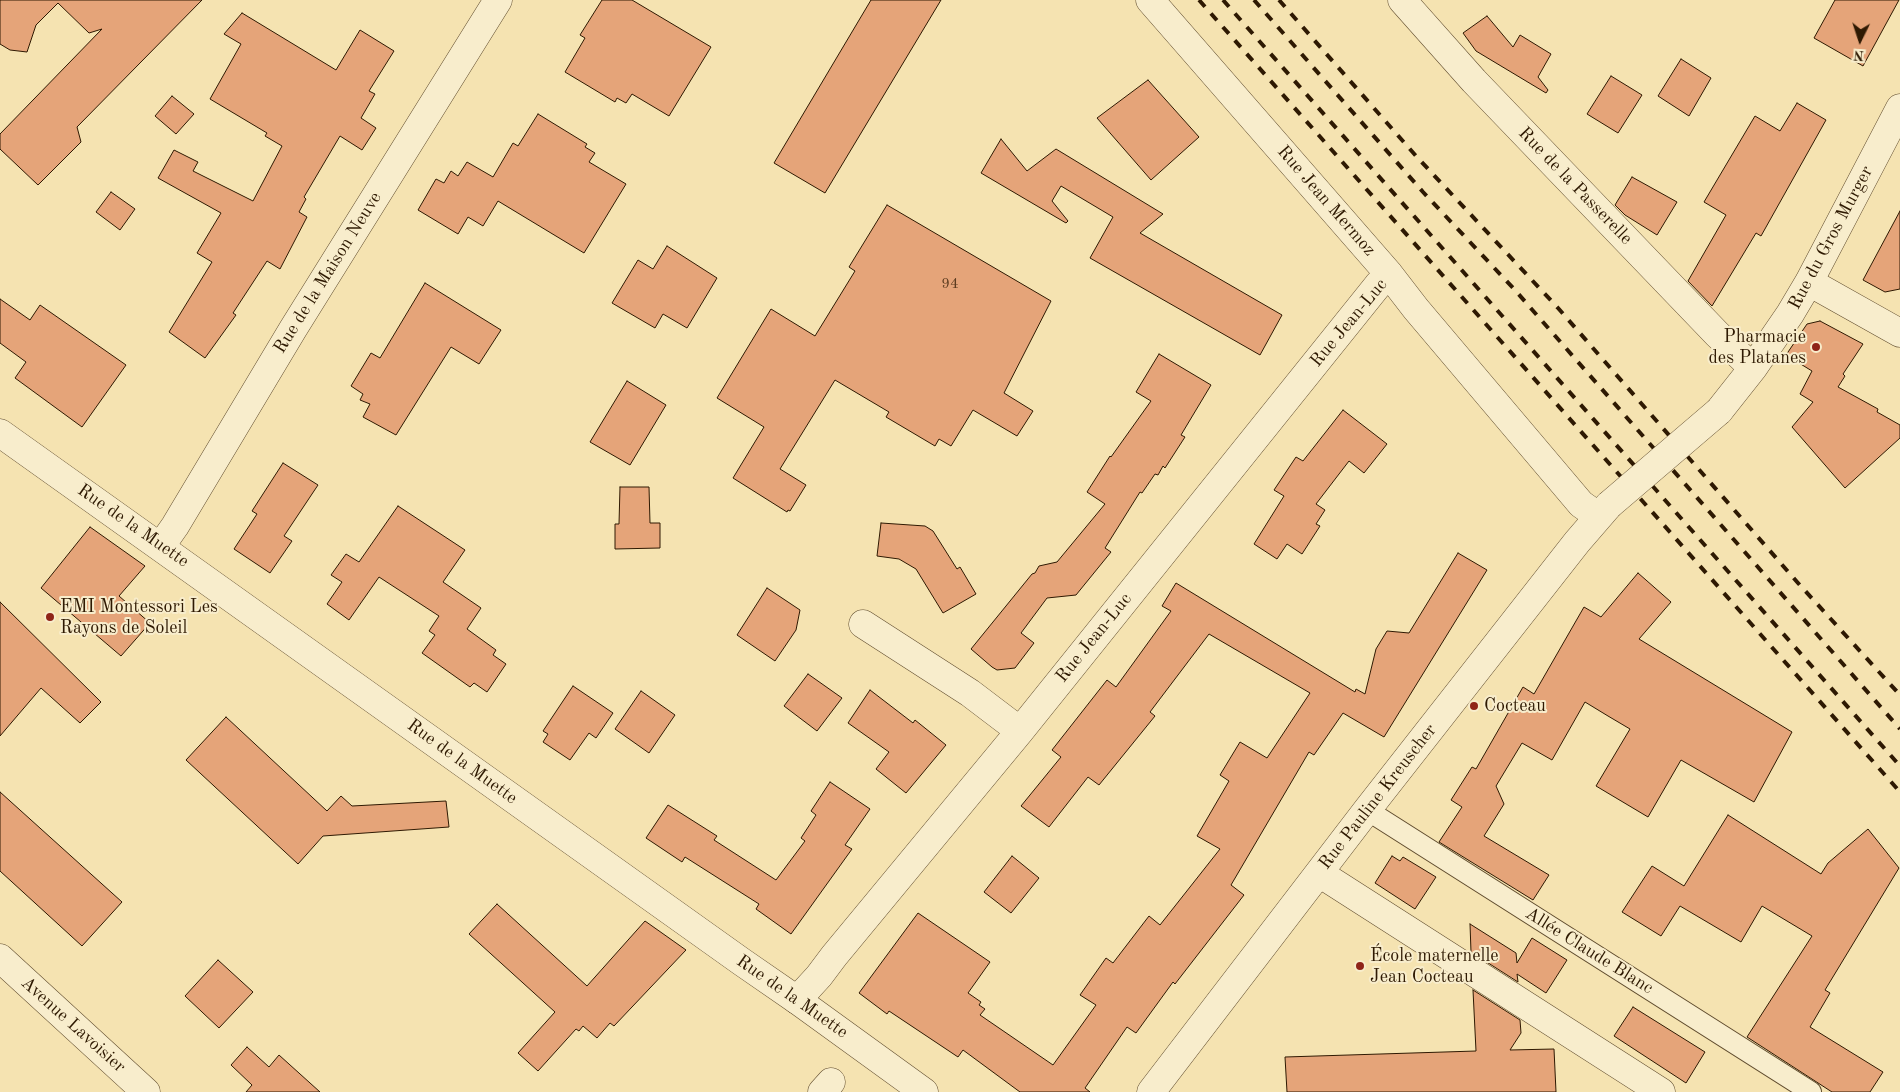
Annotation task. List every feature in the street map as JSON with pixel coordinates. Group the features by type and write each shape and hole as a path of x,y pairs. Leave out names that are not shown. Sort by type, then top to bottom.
{"street":[{"name":"Rue de la Maison Neuve","path":"161,546 175,526 293,329 498,0"},
{"name":"Rue Jean Mermoz","path":"1150,0 1389,274 1416,309 1581,504 1604,510"},
{"name":"Rue de la Passerelle","path":"1402,0 1481,88 1717,334 1752,368"},
{"name":"Rue du Gros Murger","path":"1719,411 1790,314 1809,282 1900,108"},
{"name":"Rue Jean-Luc","path":"797,1000 819,976 840,948 1020,731 1372,292 1389,274"},
{"path":"1809,282 1900,333"},
{"name":"Rue Pauline Kreuscher","path":"1151,1092 1368,810 1604,510 1719,411"},
{"name":"Rue de la Muette","path":"0,433 924,1092"},
{"path":"863,624 970,693 1020,731"},
{"path":"1319,873 1661,1092"},
{"name":"Avenue Lavoisier","path":"0,958 146,1092"}],"lane":[{"name":"Allée Claude Blanc","path":"1368,810 1811,1092"}],"building":[{"path":"0,0 202,0 77,127 81,142 38,185 0,149 0,134 102,29 89,33 58,3 36,25 27,52 10,50 0,44"},
{"path":"602,0 632,0 711,47 669,116 632,94 626,103 617,98 615,102 565,72 585,38 580,35"},
{"path":"871,0 941,0 825,193 774,163"},
{"path":"1835,0 1899,0 1863,66 1814,38"},
{"path":"242,13 336,70 360,30 394,51 369,91 375,94 361,118 376,128 362,150 340,136 304,197 306,199 299,212 307,217 280,269 267,261 233,313 236,315 205,358 169,332 212,262 197,253 221,213 158,178 174,150 198,162 193,171 253,201 282,146 265,136 267,133 210,99 241,44 224,34"},
{"path":"1487,16 1513,47 1520,35 1551,54 1538,77 1548,90 1546,93 1476,51 1463,33"},
{"path":"1681,59 1711,78 1689,116 1658,96"},
{"path":"1611,76 1642,95 1618,133 1587,114"},
{"path":"1148,80 1199,137 1151,180 1097,118"},
{"path":"172,96 194,114 176,134 155,116"},
{"path":"1797,103 1826,120 1761,236 1756,233 1712,306 1688,281 1726,215 1704,202 1755,116 1780,131"},
{"path":"538,114 587,144 585,147 595,153 589,162 626,184 584,253 498,201 483,226 468,217 458,234 418,210 436,179 444,183 451,171 458,176 467,162 493,177 513,143 518,146"},
{"path":"1001,139 1027,171 1056,149 1163,214 1140,233 1282,315 1260,355 1090,258 1113,217 1061,186 1052,201 1068,221 1066,223 981,173"},
{"path":"1632,177 1677,202 1657,235 1625,215 1615,205"},
{"path":"111,192 135,209 120,230 96,212"},
{"path":"887,205 1051,301 1004,393 1033,411 1017,436 973,410 951,446 939,439 935,446 886,417 889,412 835,380 780,469 806,485 790,511 788,510 787,512 733,478 764,427 717,398 771,309 815,336 855,271 849,267"},
{"path":"1900,211 1900,289 1885,292 1863,280"},
{"path":"667,246 717,278 687,328 663,314 655,328 612,303 638,260 653,269"},
{"path":"425,283 501,330 479,364 451,347 396,435 363,417 370,404 360,400 363,394 351,386 371,353 380,358"},
{"path":"0,299 30,320 40,305 126,365 82,427 15,378 26,362 0,343"},
{"path":"1820,321 1863,344 1843,374 1845,376 1838,387 1878,409 1877,412 1900,425 1900,438 1845,488 1792,427 1813,402 1800,394 1812,371 1786,355 1807,324"},
{"path":"1159,354 1211,385 1181,435 1185,437 1165,468 1163,466 1158,475 1155,474 1142,493 1140,492 1105,548 1111,552 1076,595 1047,598 1021,633 1034,643 1015,668 997,670 971,649 1039,566 1057,562 1105,504 1087,492 1110,456 1151,401 1136,392"},
{"path":"627,381 666,405 630,465 590,442"},
{"path":"1343,410 1387,444 1364,473 1349,461 1316,504 1325,510 1316,524 1320,526 1302,554 1287,544 1277,559 1254,544 1284,496 1274,490 1296,457 1303,461"},
{"path":"283,463 318,485 284,536 292,541 270,573 234,549 257,514 252,511"},
{"path":"620,487 649,487 650,523 660,523 660,548 615,549 615,524 619,524"},
{"path":"398,506 465,550 443,582 481,608 467,629 496,650 493,655 506,664 487,692 474,683 470,687 422,653 435,635 429,631 439,616 379,577 349,620 327,604 342,582 331,575 346,554 359,562"},
{"path":"881,523 925,526 933,531 957,569 960,567 976,594 943,613 916,569 899,559 877,556"},
{"path":"90,527 145,566 119,596 150,623 121,656 41,588"},
{"path":"1458,553 1487,570 1384,737 1343,713 1314,755 1309,752 1231,885 1244,895 1175,984 1173,982 1136,1033 1127,1027 1085,1088 1090,1092 1020,1092 963,1050 958,1057 889,1011 887,1014 859,993 918,913 990,962 968,993 981,1002 979,1005 985,1009 980,1015 1053,1065 1096,1005 1080,995 1106,958 1113,963 1149,916 1160,925 1220,849 1197,836 1229,781 1220,775 1240,742 1267,758 1310,693 1209,634 1150,712 1155,716 1099,785 1088,777 1049,827 1021,806 1061,757 1052,750 1107,680 1116,687 1171,611 1162,606 1176,583 1355,692 1356,689 1365,694 1376,649 1387,631 1409,633"},
{"path":"1638,573 1671,602 1639,639 1792,732 1754,802 1681,760 1648,817 1596,786 1630,729 1585,702 1552,760 1522,743 1496,786 1504,804 1484,836 1549,875 1533,900 1439,842 1462,807 1451,800 1472,767 1476,769 1523,687 1534,694 1584,607 1601,617"},
{"path":"767,588 800,610 796,630 775,661 737,635"},
{"path":"0,602 101,702 80,723 41,688 0,736"},
{"path":"808,674 842,698 817,731 784,706"},
{"path":"573,686 613,713 596,738 589,733 570,760 543,742 548,734 543,731"},
{"path":"870,690 913,723 915,720 946,745 906,793 876,769 889,752 848,723"},
{"path":"641,691 675,715 649,753 615,729"},
{"path":"226,717 327,811 341,796 352,806 446,801 449,827 323,836 298,864 186,760"},
{"path":"830,782 870,809 845,845 852,849 791,934 756,909 759,904 685,857 682,862 646,838 668,805 717,836 714,840 776,880 805,841 801,838 816,815 811,811"},
{"path":"0,792 122,902 82,946 0,871"},
{"path":"1728,815 1821,874 1828,863 1868,829 1899,868 1825,990 1830,993 1810,1027 1883,1072 1870,1092 1832,1092 1747,1037 1812,936 1762,906 1741,942 1680,906 1661,936 1622,912 1652,866 1684,886"},
{"path":"1012,856 1039,878 1011,913 984,892"},
{"path":"1392,856 1400,861 1403,857 1436,877 1415,909 1375,883"},
{"path":"497,904 587,986 645,921 686,950 614,1026 610,1023 597,1038 583,1026 579,1031 576,1029 538,1071 518,1053 555,1012 469,934"},
{"path":"1470,924 1516,953 1517,963 1532,938 1567,960 1546,993 1517,974 1518,982 1471,952"},
{"path":"218,960 253,992 219,1028 185,996"},
{"path":"1473,990 1520,1020 1521,1033 1510,1050 1554,1049 1556,1092 1287,1092 1285,1057 1476,1051"},
{"path":"1633,1007 1705,1052 1686,1083 1614,1036"},
{"path":"247,1047 269,1067 279,1055 320,1092 246,1092 252,1085 231,1065"}],"railway":[{"path":"1199,0 1900,792"},
{"path":"1223,0 1900,766"},
{"path":"1254,0 1423,192 1514,289 1900,729"},
{"path":"1279,0 1416,156 1558,308 1798,583 1900,695"}],"place":[{"name":"Pharmacie des Platanes","path":"1816,347"},
{"name":"EMI Montessori Les Rayons de Soleil","path":"50,617"},
{"name":"Cocteau","path":"1474,706"},
{"name":"École maternelle Jean Cocteau","path":"1360,966"}]}
